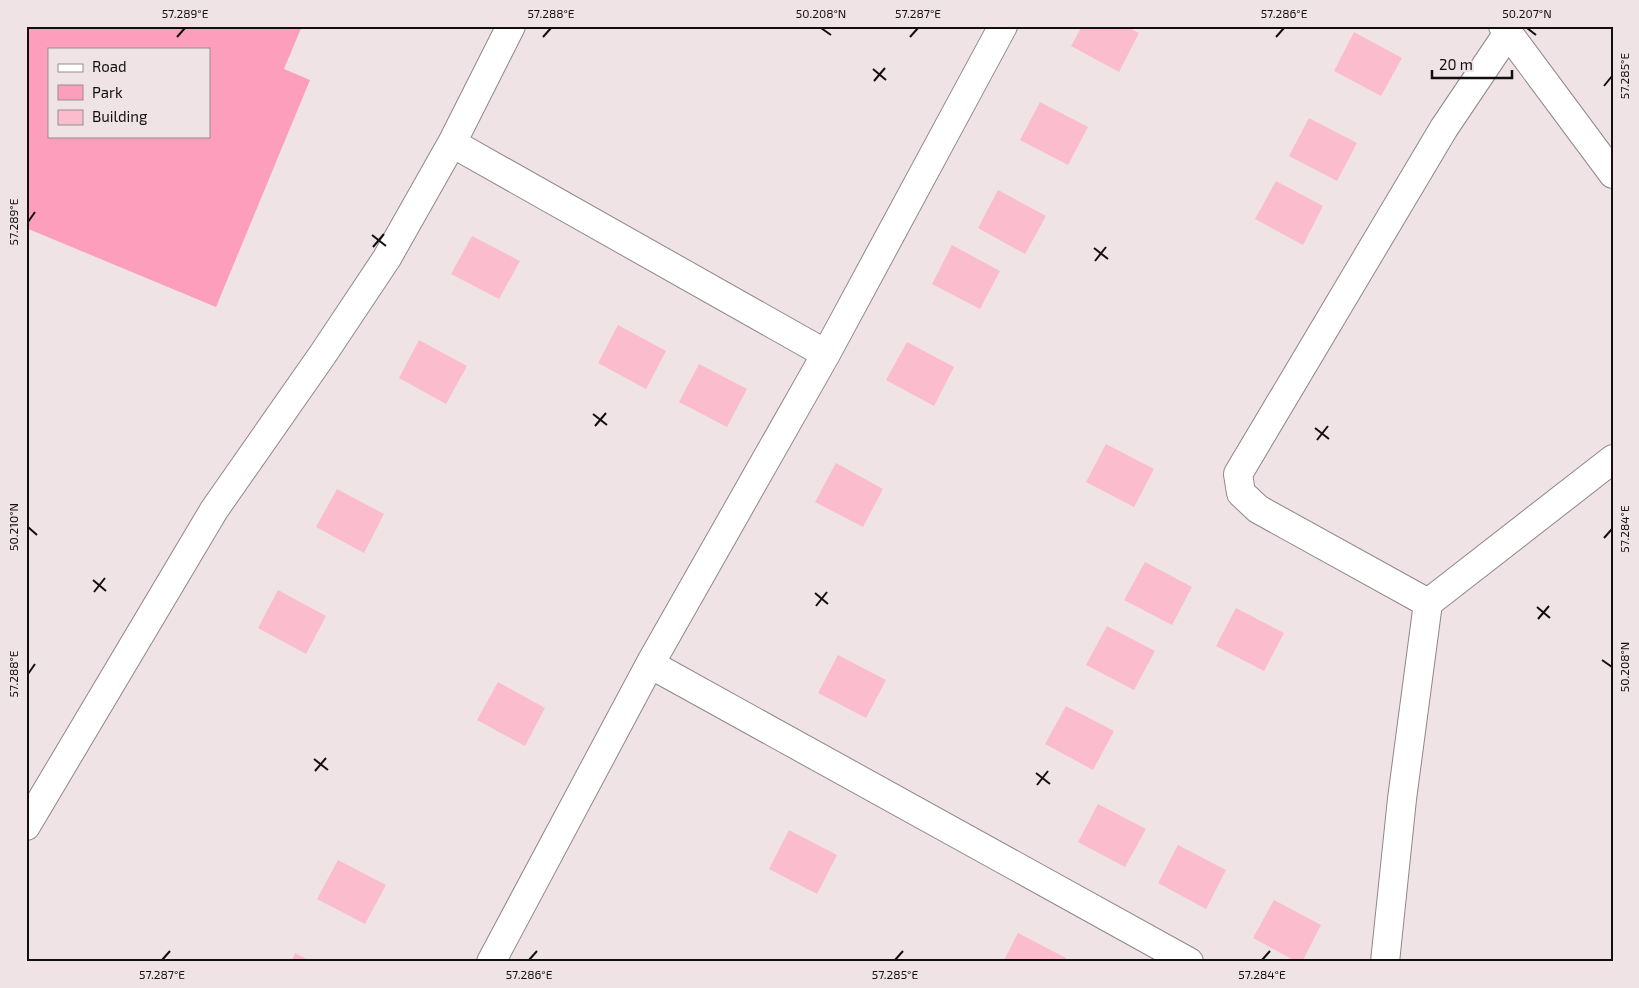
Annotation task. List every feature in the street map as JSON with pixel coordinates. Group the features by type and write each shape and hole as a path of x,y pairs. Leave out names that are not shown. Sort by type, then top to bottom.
{"street":[{"path":"26,826 214,510 323,354 387,258 452,143 511,26"},
{"path":"491,962 650,664 826,354 1003,26"},
{"path":"1428,602 1258,509 1241,493 1238,474 1444,128 1505,30 1613,174"},
{"path":"452,143 826,354"},
{"path":"1385,962 1402,799 1428,602 1613,459"},
{"path":"650,664 1189,962"}],"green space":[{"path":"26,26 302,26 284,69 310,80 216,307 26,228"}],"building":[{"path":"1082,26 1126,26 1139,33 1119,72 1071,46"},
{"path":"1354,32 1402,58 1381,96 1334,71"},
{"path":"1040,102 1088,127 1068,165 1020,140"},
{"path":"1309,118 1357,143 1337,181 1289,156"},
{"path":"1276,181 1323,206 1303,245 1255,219"},
{"path":"998,190 1046,216 1025,254 978,228"},
{"path":"472,236 520,261 499,299 451,274"},
{"path":"952,245 1000,271 980,309 932,284"},
{"path":"618,325 666,351 646,389 598,363"},
{"path":"419,340 467,366 446,404 399,378"},
{"path":"907,342 954,367 934,406 886,380"},
{"path":"699,364 747,389 727,427 679,402"},
{"path":"1106,444 1154,469 1134,507 1086,482"},
{"path":"836,463 883,489 863,527 815,502"},
{"path":"337,489 384,514 364,553 316,527"},
{"path":"1145,562 1192,587 1172,625 1124,600"},
{"path":"278,590 326,616 306,654 258,628"},
{"path":"1236,608 1284,633 1264,671 1216,646"},
{"path":"1107,626 1155,651 1134,690 1086,665"},
{"path":"838,655 886,680 866,718 818,693"},
{"path":"498,682 545,708 525,746 477,720"},
{"path":"1066,706 1114,731 1093,770 1045,744"},
{"path":"1098,804 1146,829 1125,867 1078,842"},
{"path":"789,830 837,855 817,894 769,869"},
{"path":"1178,845 1226,870 1206,909 1158,883"},
{"path":"338,860 386,885 365,924 317,899"},
{"path":"1274,900 1321,925 1302,962 1297,962 1253,938"},
{"path":"1018,933 1066,958 1064,962 1003,962"},
{"path":"295,953 312,962 291,962"}]}
